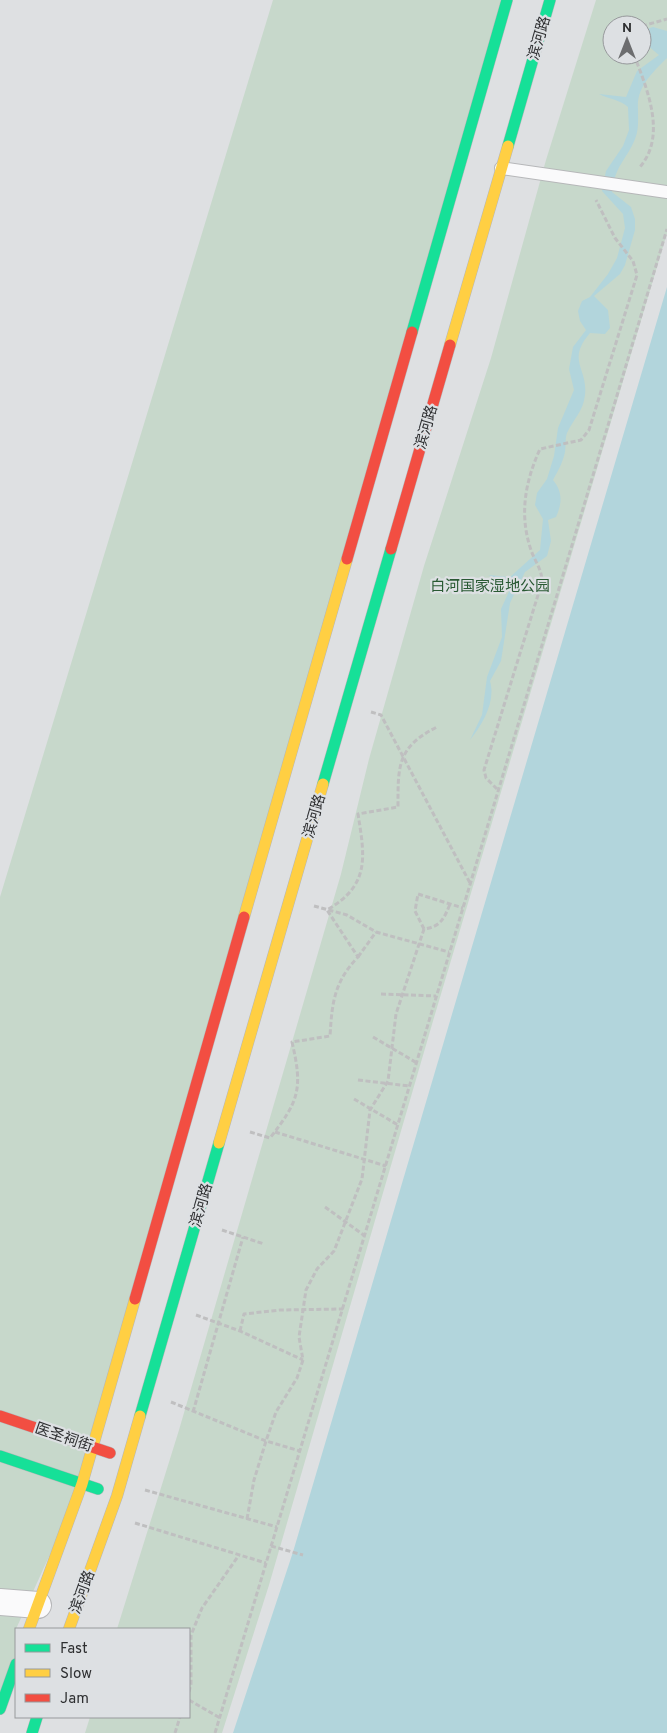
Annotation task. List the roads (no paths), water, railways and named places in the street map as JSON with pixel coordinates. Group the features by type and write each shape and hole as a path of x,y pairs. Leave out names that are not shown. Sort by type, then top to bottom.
{"main road":[{"path":"29,1628 82,1484 507,0"},
{"name":"滨河路","path":"69,1628 117,1496 148,1392 550,0"},
{"name":"医圣祠街","path":"0,1416 128,1459"},
{"path":"0,1456 117,1496"},
{"path":"0,1709 15,1667"},
{"path":"32,1733 38,1718"}],"street":[{"path":"0,1602 38,1605"}],"lane":[{"path":"501,168 667,192"}],"water":[{"path":"652,27 667,31 667,58 647,80 640,94 636,135 632,146 618,169 612,192 631,207 635,219 635,230 625,265 620,274 594,296 608,310 610,328 605,334 590,333 580,351 579,358 584,378 585,395 580,411 567,433 564,456 553,480 559,489 560,503 556,517 548,520 551,541 547,556 525,572 510,603 501,661 490,681 490,704 484,720 470,740 482,715 487,677 502,637 501,609 512,585 488,575 510,577 540,550 543,519 535,505 537,493 547,479 554,456 558,428 574,390 569,369 573,347 586,330 580,321 578,311 582,301 590,297 608,274 617,258 625,228 623,214 602,191 606,171 623,146 629,130 628,107 599,94 626,97 637,71 645,65 652,65 652,60 659,55 652,49"},
{"path":"667,287 667,1733 233,1733 293,1552"}],"park label":[{"name":"白河国家湿地公园","path":"490,586"}]}
